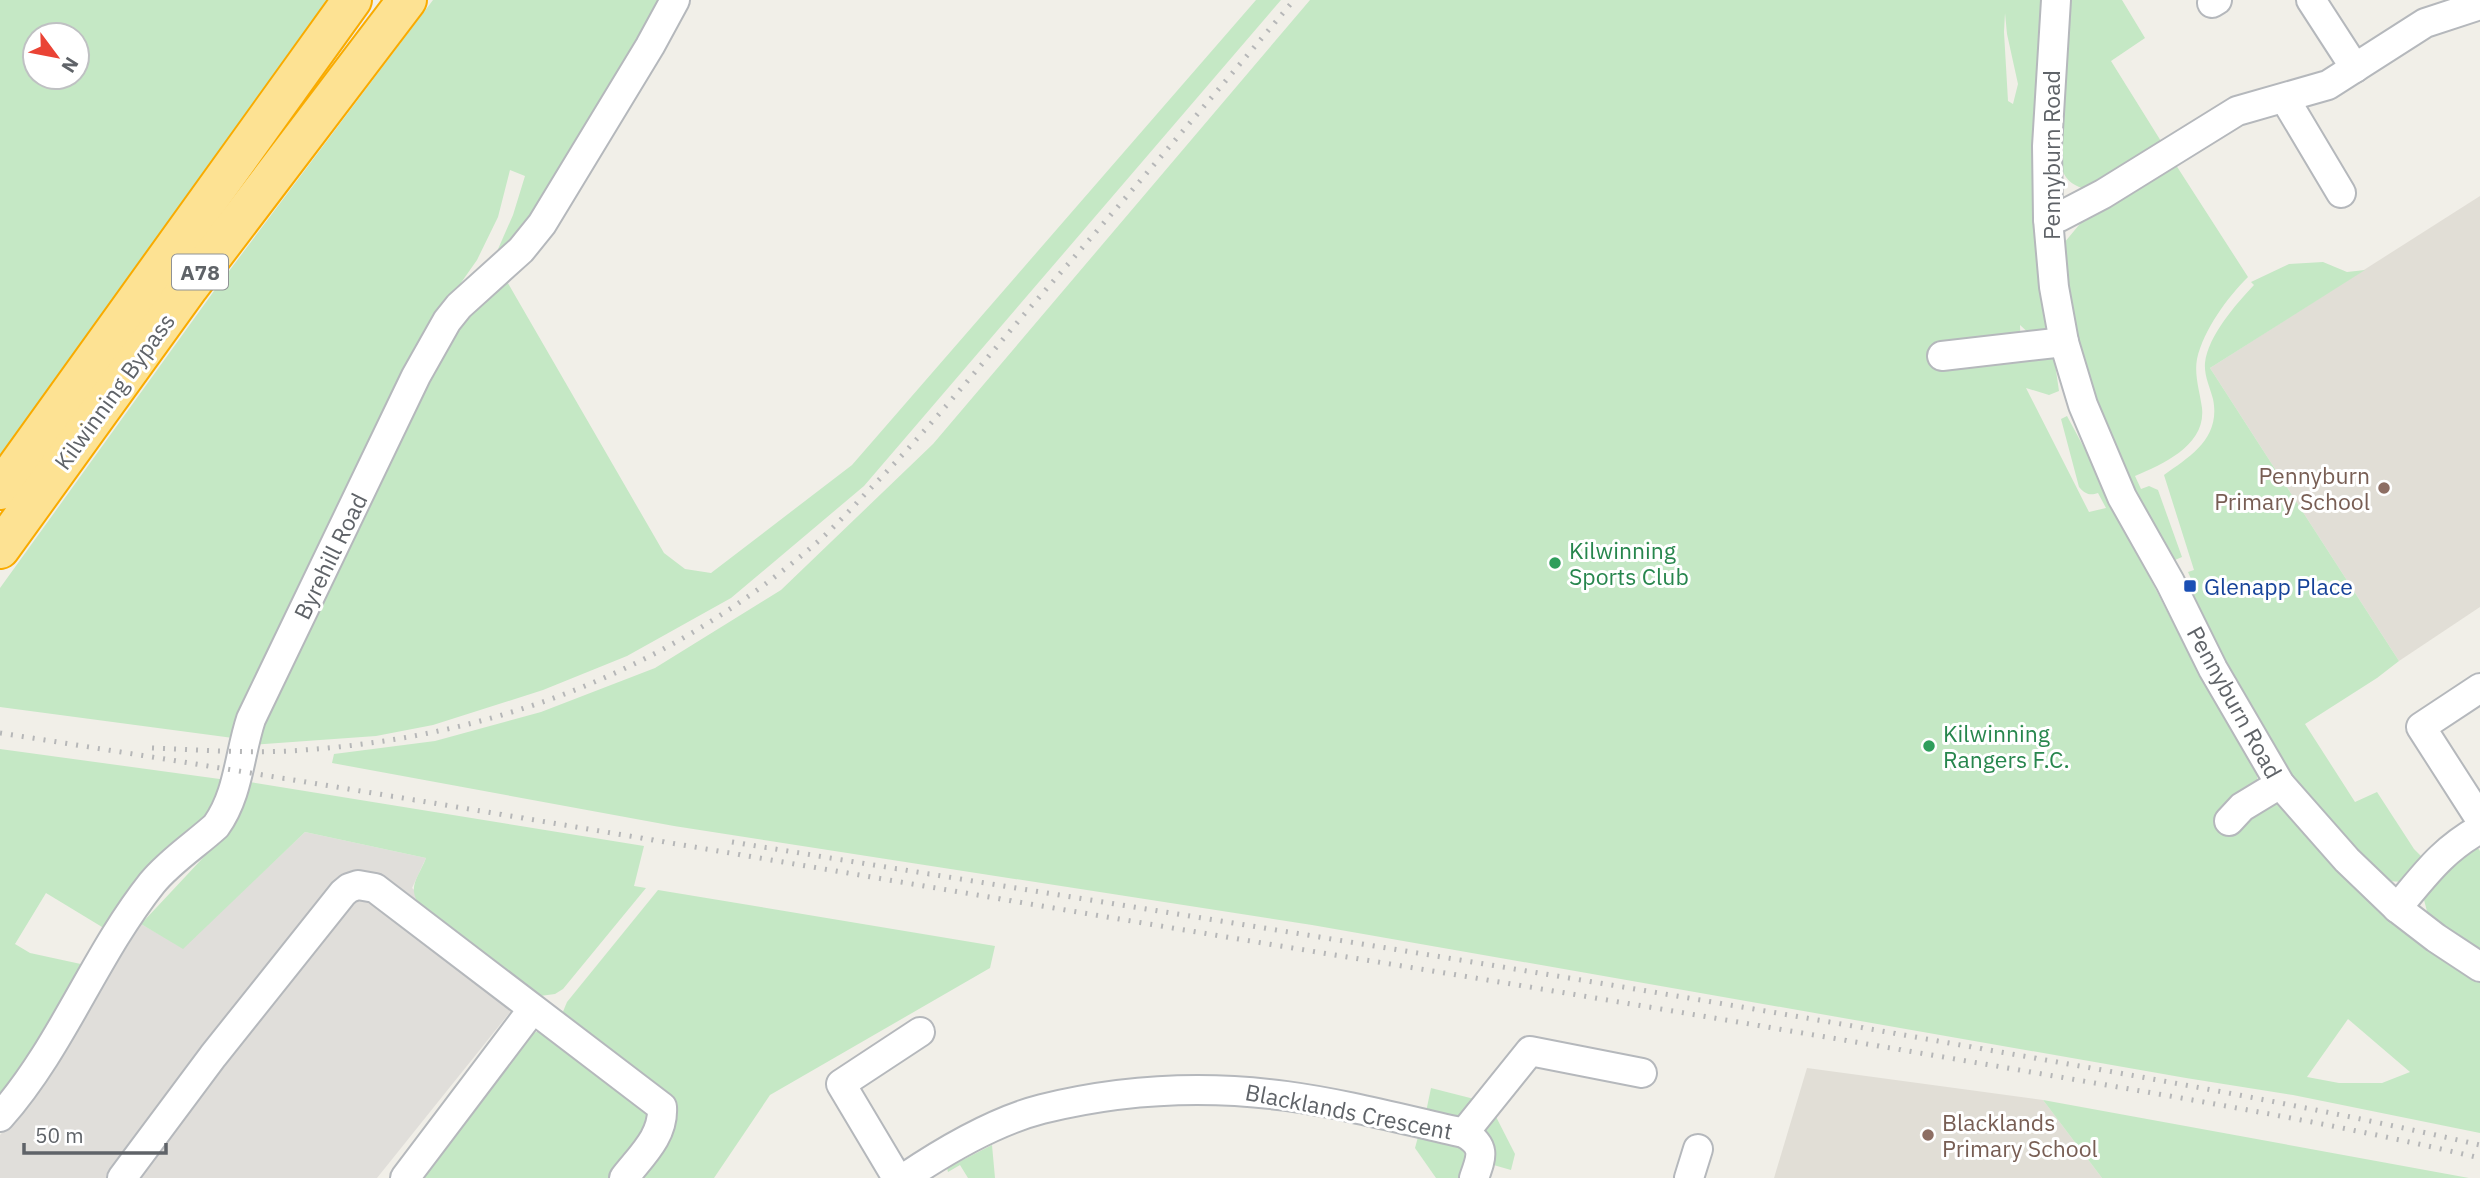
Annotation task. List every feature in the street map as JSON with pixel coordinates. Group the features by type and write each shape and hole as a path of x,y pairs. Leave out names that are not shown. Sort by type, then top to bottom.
{"highway":[{"name":"Kilwinning Bypass","path":"0,490 352,0"},
{"name":"Kilwinning Bypass","path":"0,548 189,287 407,0"}],"street":[{"name":"Byrehill Road","path":"0,1117 70,1016 107,951 152,883 216,826 224,815 234,792 243,743 251,719 416,376 458,306 521,250 542,224 675,0"},
{"name":"Pennyburn Road","path":"2056,0 2047,146 2048,219 2054,287 2064,342 2082,405 2122,497 2170,582 2213,669 2280,784 2347,860 2397,908 2480,967"},
{"path":"2311,0 2355,68"},
{"path":"2048,219 2059,217 2103,194 2237,111 2328,85 2425,23 2480,5"},
{"path":"2284,99 2341,193"},
{"path":"1942,356 2064,342"},
{"path":"2480,688 2421,727 2480,819"},
{"path":"2236,814 2280,784"},
{"path":"2397,908 2438,859 2455,844 2480,829"},
{"path":"121,1178 213,1056 349,888 358,885 376,888 662,1107 663,1120 659,1132 624,1178"},
{"path":"405,1178 532,1010"},
{"path":"897,1178 841,1084 920,1032"},
{"path":"1474,1178 1481,1155 1480,1147 1470,1136 1530,1051 1642,1073"},
{"name":"Blacklands Crescent","path":"922,1173 953,1146 1041,1109 1149,1090 1203,1088 1289,1096 1470,1136"},
{"path":"1689,1178 1698,1149"}],"shaded area":[{"name":"Pennyburn Primary School","path":"2480,196 2480,607 2399,661 2210,368"},
{"path":"305,832 426,858 412,888 527,991 377,1178 0,1178 0,1135 40,1087 141,924 183,948"},
{"name":"Blacklands Primary School","path":"1807,1068 2043,1100 2102,1178 1774,1178"}],"green space":[{"path":"0,0 335,0 0,465"},
{"path":"433,0 663,0 520,240 495,256 513,215 525,176 510,170 498,217 477,260 437,317 388,400 233,738 0,707 0,588 214,291"},
{"path":"1256,0 1281,0 864,486 731,598 627,656 543,690 433,725 376,736 249,745 445,341 505,278 664,553 685,569 711,573 852,465"},
{"name":"Kilwinning Sports Club","path":"1310,0 2042,0 2037,102 2048,320 2044,332 2033,337 2020,325 2021,353 2054,357 2059,391 2049,395 2026,388 2089,512 2106,508 2098,493 2088,494 2079,487 2061,419 2067,416 2180,636 2258,771 2257,782 2340,872 2370,900 2480,980 2480,1133 2293,1095 1312,925 674,826 332,763 334,754 435,741 541,712 655,668 781,590 933,444","holes":["2005,13 2018,84 2013,104 2008,101","2348,1019 2410,1072 2382,1083 2339,1083 2307,1077"]},
{"path":"2068,0 2122,0 2145,38 2111,61 2164,146 2085,189 2074,185 2067,178 2059,159"},
{"path":"2174,162 2248,277 2217,315 2200,348 2196,371 2202,408 2197,433 2190,443 2170,459 2135,476 2141,489 2149,486 2158,490 2182,557 2175,560 2145,516 2099,414 2069,308 2064,243 2084,219"},
{"path":"2323,262 2347,272 2365,270 2210,368 2399,661 2305,724 2355,802 2377,792 2414,849 2426,861 2403,882 2379,878 2305,796 2243,699 2189,590 2195,588 2188,572 2194,570 2164,475 2202,444 2213,425 2213,399 2205,372 2207,353 2224,321 2254,285 2251,282 2289,264"},
{"path":"0,749 227,780 220,803 107,930 46,893 15,944 30,953 90,966 0,1106"},
{"path":"244,781 644,846 634,886 646,888 563,989 555,994 540,996 421,907 414,888 426,858 305,832 183,949 141,924 215,845"},
{"path":"2475,844 2480,851 2480,954 2429,919 2423,896 2427,888"},
{"path":"658,890 995,946 990,968 770,1095 714,1178 631,1178 665,1134 562,1014 567,1002"},
{"path":"536,1032 546,1032 652,1108 654,1119 612,1178 418,1178 523,1040"},
{"path":"1431,1088 1482,1101 1464,1123 1426,1112"},
{"path":"2043,1100 2469,1178 2102,1178"},
{"path":"1491,1107 1515,1154 1511,1170 1490,1164 1474,1130"},
{"path":"1418,1137 1464,1149 1465,1160 1460,1178 1436,1178 1415,1148"},
{"path":"992,1145 995,1178 968,1178 960,1165 948,1172 947,1168"}],"railway":[{"path":"152,748 289,751 364,744 436,732 506,714 574,690 640,661 703,626 764,585 822,538 888,470 1294,0"},
{"path":"0,733 506,815 2178,1097 2480,1158"},
{"path":"732,842 1876,1030 2254,1098 2480,1145"}],"place":[{"name":"Pennyburn Primary School","path":"2384,488"},
{"name":"Kilwinning Sports Club","path":"1555,563"},
{"name":"Glenapp Place","path":"2190,586"},
{"name":"Kilwinning Rangers F.C.","path":"1929,746"},
{"name":"Blacklands Primary School","path":"1928,1135"}]}
